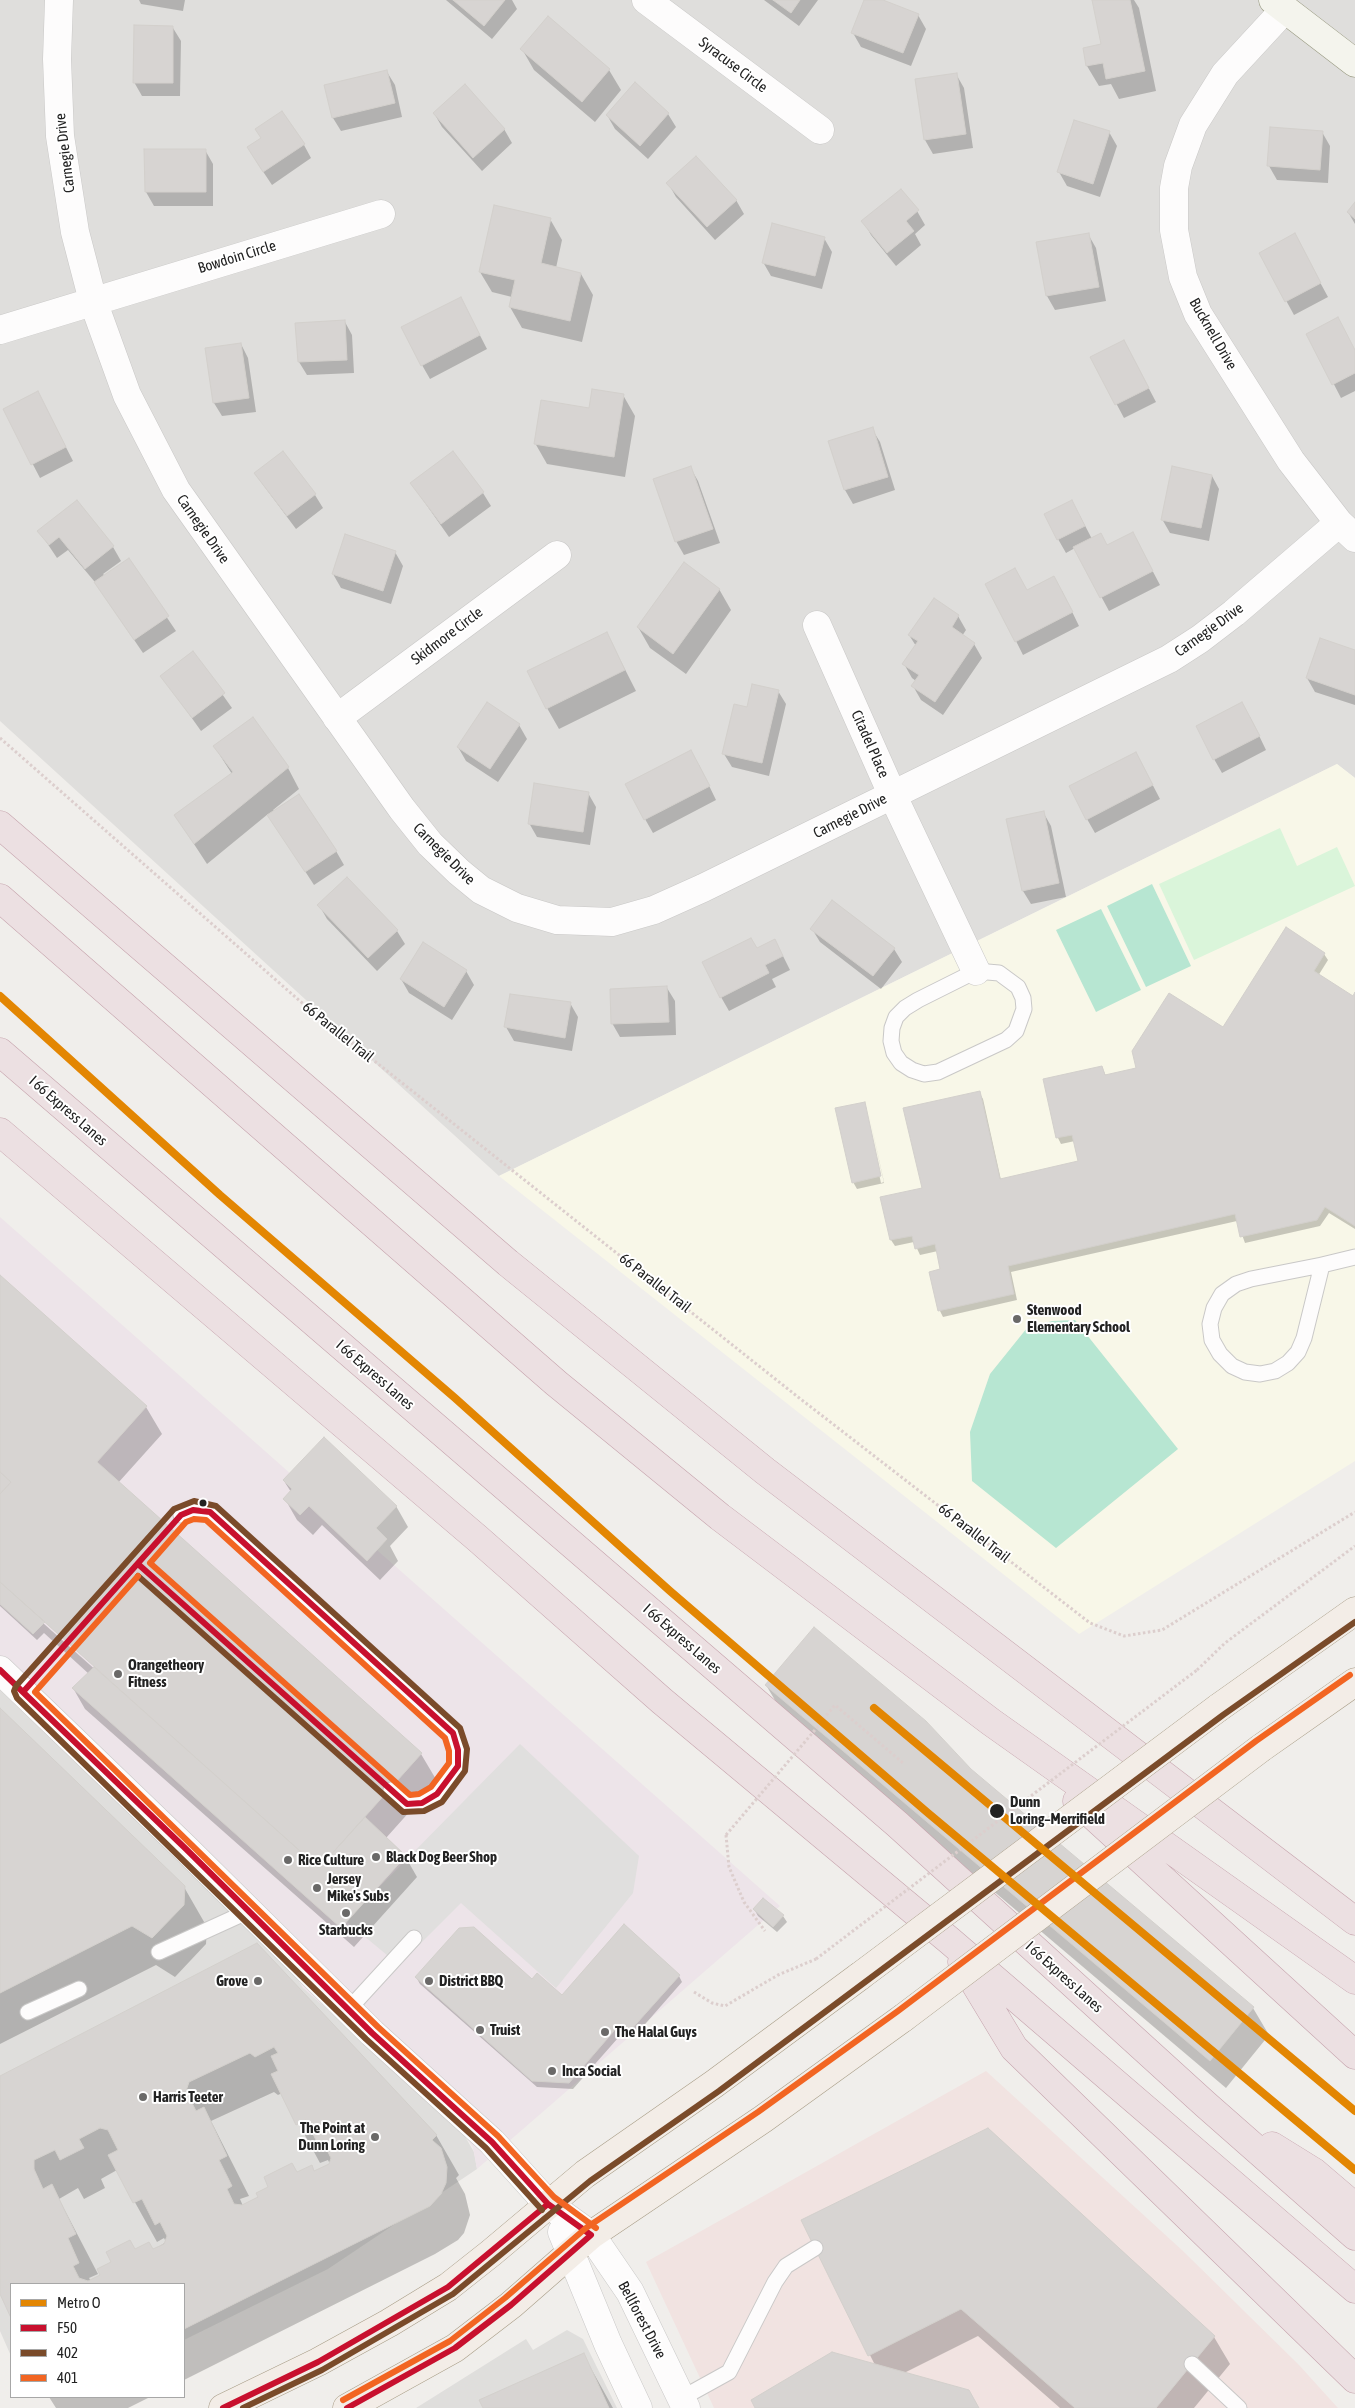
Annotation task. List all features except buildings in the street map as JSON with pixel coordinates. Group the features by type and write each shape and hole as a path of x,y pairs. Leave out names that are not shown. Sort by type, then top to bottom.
{"highway":[{"path":"0,825 508,1262 764,1471 1355,1920"},
{"path":"0,898 556,1383 720,1516 991,1722 1355,1980"},
{"name":"I 66 Express Lanes","path":"0,1052 897,1824 1205,2104 1355,2236"},
{"path":"0,1132 477,1538 662,1701 950,1941 1355,2290"},
{"path":"991,1722 1355,2054"},
{"path":"950,1941 1014,2048 1355,2379"},
{"path":"1205,2104 1314,2172 1355,2207"}],"main road":[{"path":"223,2408 365,2336 448,2287 585,2174 714,2084 1218,1708 1355,1611"},
{"path":"347,2408 455,2348 511,2305 582,2244 763,2119 903,2018 1261,1748 1355,1682"}],"street":[{"name":"Carnegie Drive","path":"59,0 57,59 60,136 75,232 93,301 127,395 176,490 402,809 430,844 459,872 481,890 516,908 557,920 612,922 654,910 703,888 1143,673 1186,649 1347,530"},
{"name":"Syracuse Circle","path":"646,0 820,130"},
{"path":"1279,4 1355,63"},
{"name":"Bucknell Drive","path":"1279,4 1225,74 1193,125 1178,166 1174,188 1174,230 1183,277 1198,314 1292,461 1347,530"},
{"name":"Bowdoin Circle","path":"0,330 381,214"},
{"name":"Skidmore Circle","path":"337,718 557,555"},
{"name":"Citadel Place","path":"817,625 892,794 976,972"},
{"path":"0,1670 249,1911 348,2010 492,2142 548,2204 582,2244 608,2344 638,2408"},
{"name":"Bellforest Drive","path":"582,2244 630,2292 684,2403"}],"lane":[{"path":"976,972 999,973 1018,987 1023,998 1024,1009 1016,1031 1006,1040 938,1072 924,1074 912,1070 902,1063 894,1053 891,1041 892,1028 896,1017 905,1008 918,1000 976,972"},
{"path":"1322,1265 1304,1338 1298,1352 1288,1363 1275,1371 1260,1374 1245,1372 1232,1366 1220,1354 1212,1340 1210,1324 1214,1308 1222,1294 1236,1284 1251,1279 1355,1257"},
{"path":"181,1515 193,1510 210,1512 453,1733 458,1750 458,1766 437,1794 422,1803 407,1804 391,1790"},
{"path":"159,1952 249,1911"},
{"path":"348,2010 414,1938"},
{"path":"28,2012 79,1989"},
{"path":"684,2403 729,2372 775,2282 786,2266 815,2248"},
{"path":"1192,2364 1239,2408"}],"path":[{"name":"66 Parallel Trail","path":"0,738 309,1009 783,1384 1090,1623 1124,1636 1162,1630 1355,1512"},
{"path":"694,1992 712,2004 725,2006 778,1975 816,1959 1197,1670 1225,1643 1355,1546"},
{"path":"765,1931 744,1902 729,1867 726,1835 835,1705 903,1763"}],"shaded area":[{"path":"0,0 1355,0 1355,778 1337,764 499,1176 0,721"},
{"name":"Stenwood Elementary School","path":"1337,764 1355,778 1355,1461 1079,1634 499,1176"},
{"path":"0,1217 780,1906 477,2169 473,2148 459,2126 303,1988 270,1935 0,1677"},
{"path":"0,1677 459,2126 474,2152 477,2169 328,2269 185,2340 185,2283 10,2283 10,2354 0,2331"},
{"path":"520,1744 639,1856 633,1893 556,1988 461,1903 399,1965 346,1921"},
{"path":"986,2071 1183,2251 1299,2365 1338,2408 714,2408 646,2262"},
{"path":"567,2330 583,2339 617,2408 416,2408 526,2339 533,2350"}],"green space":[{"path":"1280,828 1297,866 1337,847 1355,886 1194,960 1159,884"},
{"path":"1152,884 1191,966 1146,987 1107,906"},
{"path":"1101,909 1141,990 1096,1012 1056,930"},
{"path":"1075,1320 1178,1449 1056,1548 972,1481 970,1432 990,1374 1027,1328 1052,1321"}],"metro line":[{"name":"O","path":"0,996 220,1195 455,1398 670,1591 928,1813 1355,2170"},
{"name":"O","path":"874,1708 1355,2111"}],"transit line":[{"name":"402","path":"138,1576 403,1812 424,1811 442,1802 465,1771 467,1749 460,1728 216,1506 194,1501 174,1509 16,1686 14,1691 17,1698 366,2039 486,2148 542,2210"},
{"name":"F50","path":"23,1692 181,1515 193,1510 210,1512 453,1733 458,1750 458,1766 437,1794 422,1803 407,1804 138,1564"},
{"name":"401","path":"194,1519 206,1520 445,1738 449,1751 449,1763 431,1787 419,1794 410,1795 150,1563 186,1522 194,1519"},
{"name":"401","path":"138,1576 35,1692 378,2027 498,2136 554,2197 596,2228"},
{"name":"402","path":"243,2408 322,2370 453,2294 590,2181 719,2091 1223,1715 1355,1622"},
{"name":"F50","path":"0,1670 186,1849 372,2033 492,2142 548,2204 591,2235 511,2305 455,2348 347,2408"},
{"name":"401","path":"343,2400 450,2341 505,2298 586,2228 758,2112 898,2011 1256,1741 1350,1675"},
{"name":"F50","path":"223,2408 318,2362 448,2287 548,2204"}],"place":[{"name":"Stenwood Elementary School","path":"1017,1319"},
{"name":"Orangetheory Fitness","path":"118,1674"},
{"name":"Dunn Loring–Merrifield","path":"997,1811"},
{"name":"Black Dog Beer Shop","path":"376,1857"},
{"name":"Rice Culture","path":"288,1860"},
{"name":"Jersey Mike's Subs","path":"317,1888"},
{"name":"Starbucks","path":"346,1913"},
{"name":"Grove","path":"258,1981"},
{"name":"District BBQ","path":"429,1981"},
{"name":"Truist","path":"480,2030"},
{"name":"The Halal Guys","path":"605,2032"},
{"name":"Inca Social","path":"552,2071"},
{"name":"Harris Teeter","path":"143,2097"},
{"name":"The Point at Dunn Loring","path":"375,2137"}]}
